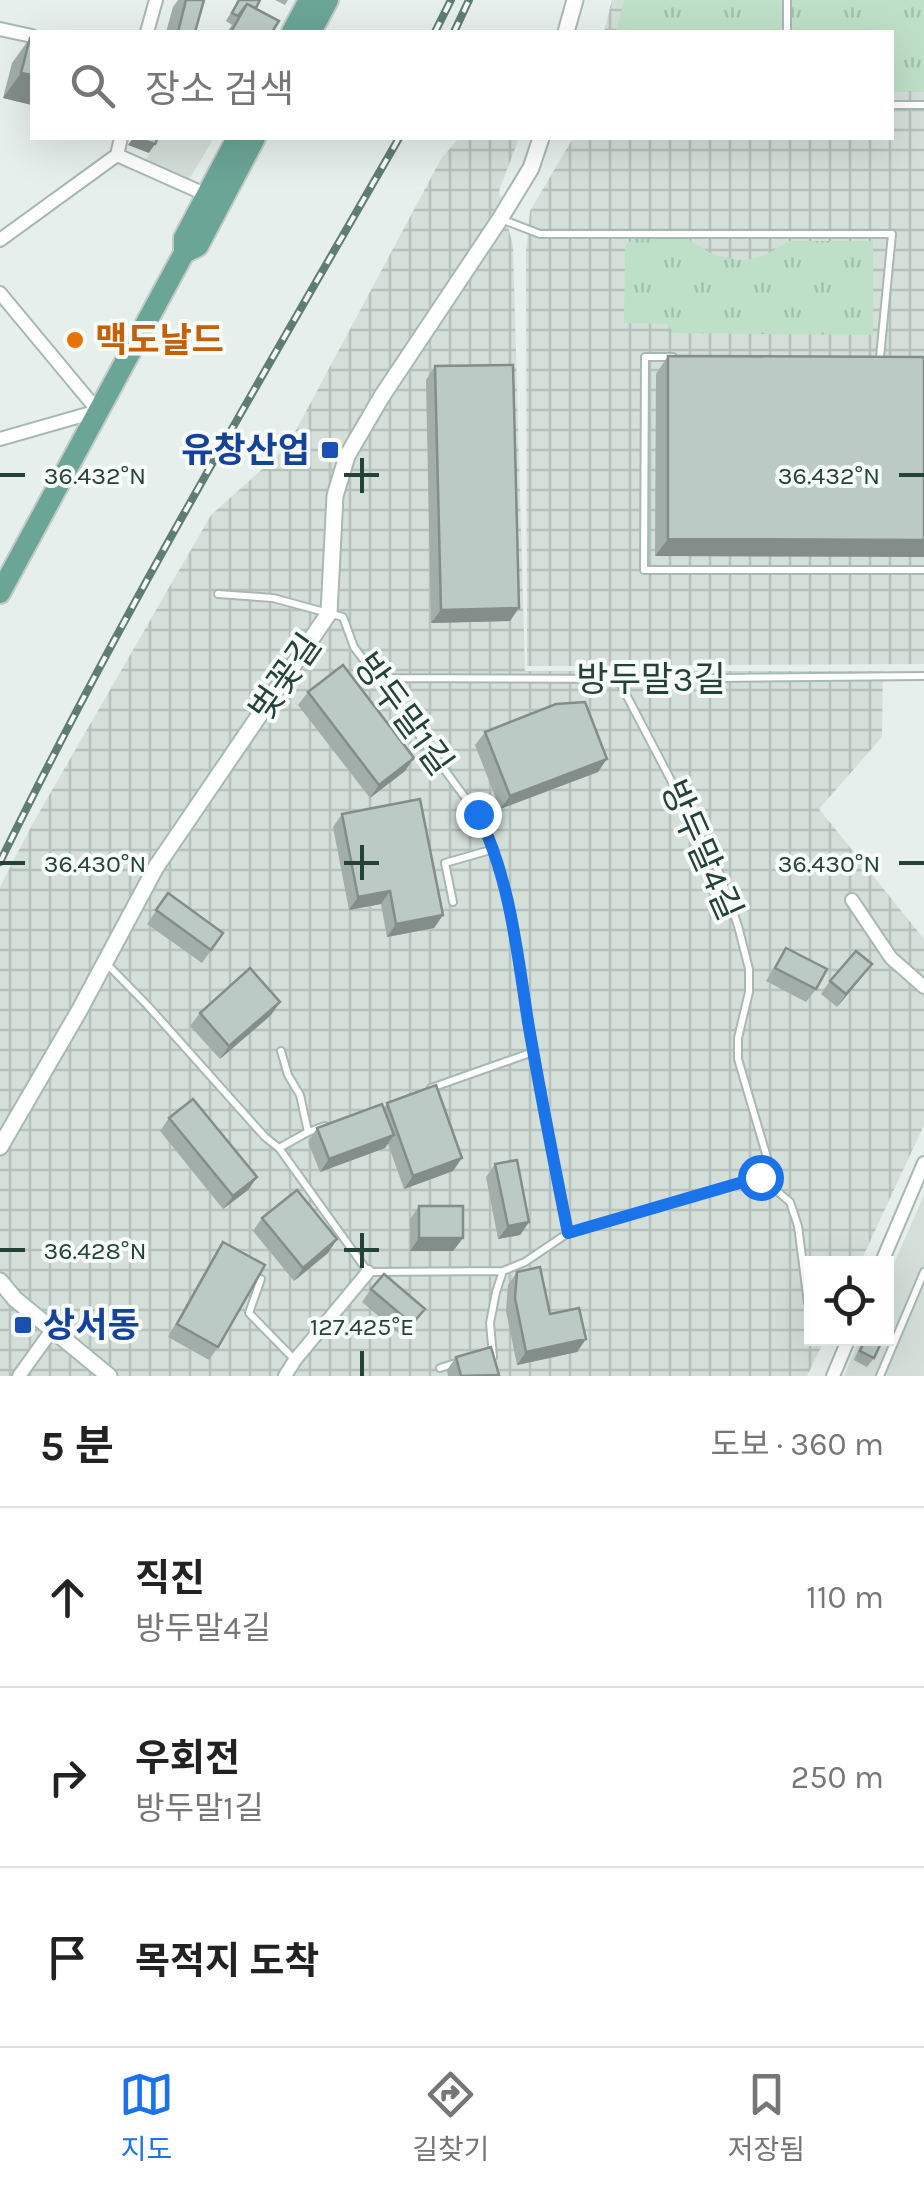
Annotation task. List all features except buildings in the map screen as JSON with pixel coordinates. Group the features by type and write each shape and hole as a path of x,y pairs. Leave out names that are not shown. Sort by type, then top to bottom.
{"main road":[{"path":"293,30 309,0"},
{"path":"312,30 328,0"},
{"path":"0,593 184,253 184,238 236,140"},
{"path":"184,253 198,246 254,140"}],"street":[{"path":"148,30 156,0"},
{"path":"567,30 575,0"},
{"path":"0,28 30,36"},
{"path":"0,240 117,155 121,140"},
{"name":"벚꽃길","path":"0,1147 156,867 329,613 335,496 347,456 382,396 500,219 531,168 540,140"},
{"path":"117,155 207,195"},
{"path":"0,294 98,411 0,439"},
{"path":"852,900 891,958 924,987"},
{"path":"884,1256 924,1163"},
{"path":"284,1376 368,1272"},
{"path":"0,1280 14,1299 108,1376"},
{"path":"19,1376 52,1330"},
{"path":"833,1376 846,1346"}],"lane":[{"path":"787,0 787,30"},
{"path":"894,104 924,105"},
{"path":"500,219 540,234 892,234 880,357 894,357"},
{"path":"684,357 645,357 644,570 924,570"},
{"path":"218,594 273,598 329,613"},
{"name":"방두말1길","path":"329,613 343,617 354,646 478,814 494,849 506,891 568,1233"},
{"name":"방두말3길","path":"378,678 924,676"},
{"name":"방두말4길","path":"618,680 720,874 738,926 749,969 749,992 738,1038 738,1059 771,1171 760,1177"},
{"path":"453,902 446,863 494,849"},
{"path":"105,962 279,1148 368,1272 503,1271 526,1262 568,1233 760,1177 790,1202 798,1226 804,1272"},
{"path":"280,1052 300,1096 308,1132"},
{"path":"421,1092 534,1052"},
{"path":"279,1148 327,1125"},
{"path":"493,1362 490,1323 503,1271"},
{"path":"880,1376 924,1272"},
{"path":"261,1279 249,1313 295,1360"},
{"path":"440,1368 493,1349"}],"shaded area":[{"path":"612,0 924,0 924,664 527,666 526,252 530,211 572,140 894,140 894,30 604,30"},
{"path":"157,140 213,140 188,181 145,162"},
{"path":"457,140 518,140 499,191 513,246 525,671 883,671 882,737 819,809 924,939 924,1125 863,1256 804,1256 804,1346 822,1346 807,1376 0,1376 0,887 211,515 287,447 441,159"},
{"path":"924,1195 924,1376 844,1376 857,1346 894,1346 894,1263"}],"green space":[{"path":"624,0 924,0 924,91 894,91 894,30 616,30"},
{"path":"635,238 688,239 712,254 737,260 752,259 789,241 873,241 873,335 674,333 667,324 624,323 625,246"}],"railway":[{"path":"436,30 451,0"},
{"path":"455,30 469,0"},
{"path":"0,862 143,587 398,140"}],"place":[{"name":"맥도날드","path":"75,340"},
{"name":"유창산업","path":"330,450"},
{"name":"상서동","path":"23,1325"}],"route":[{"path":"478,814 492,842 506,891 568,1233 760,1177"}]}
